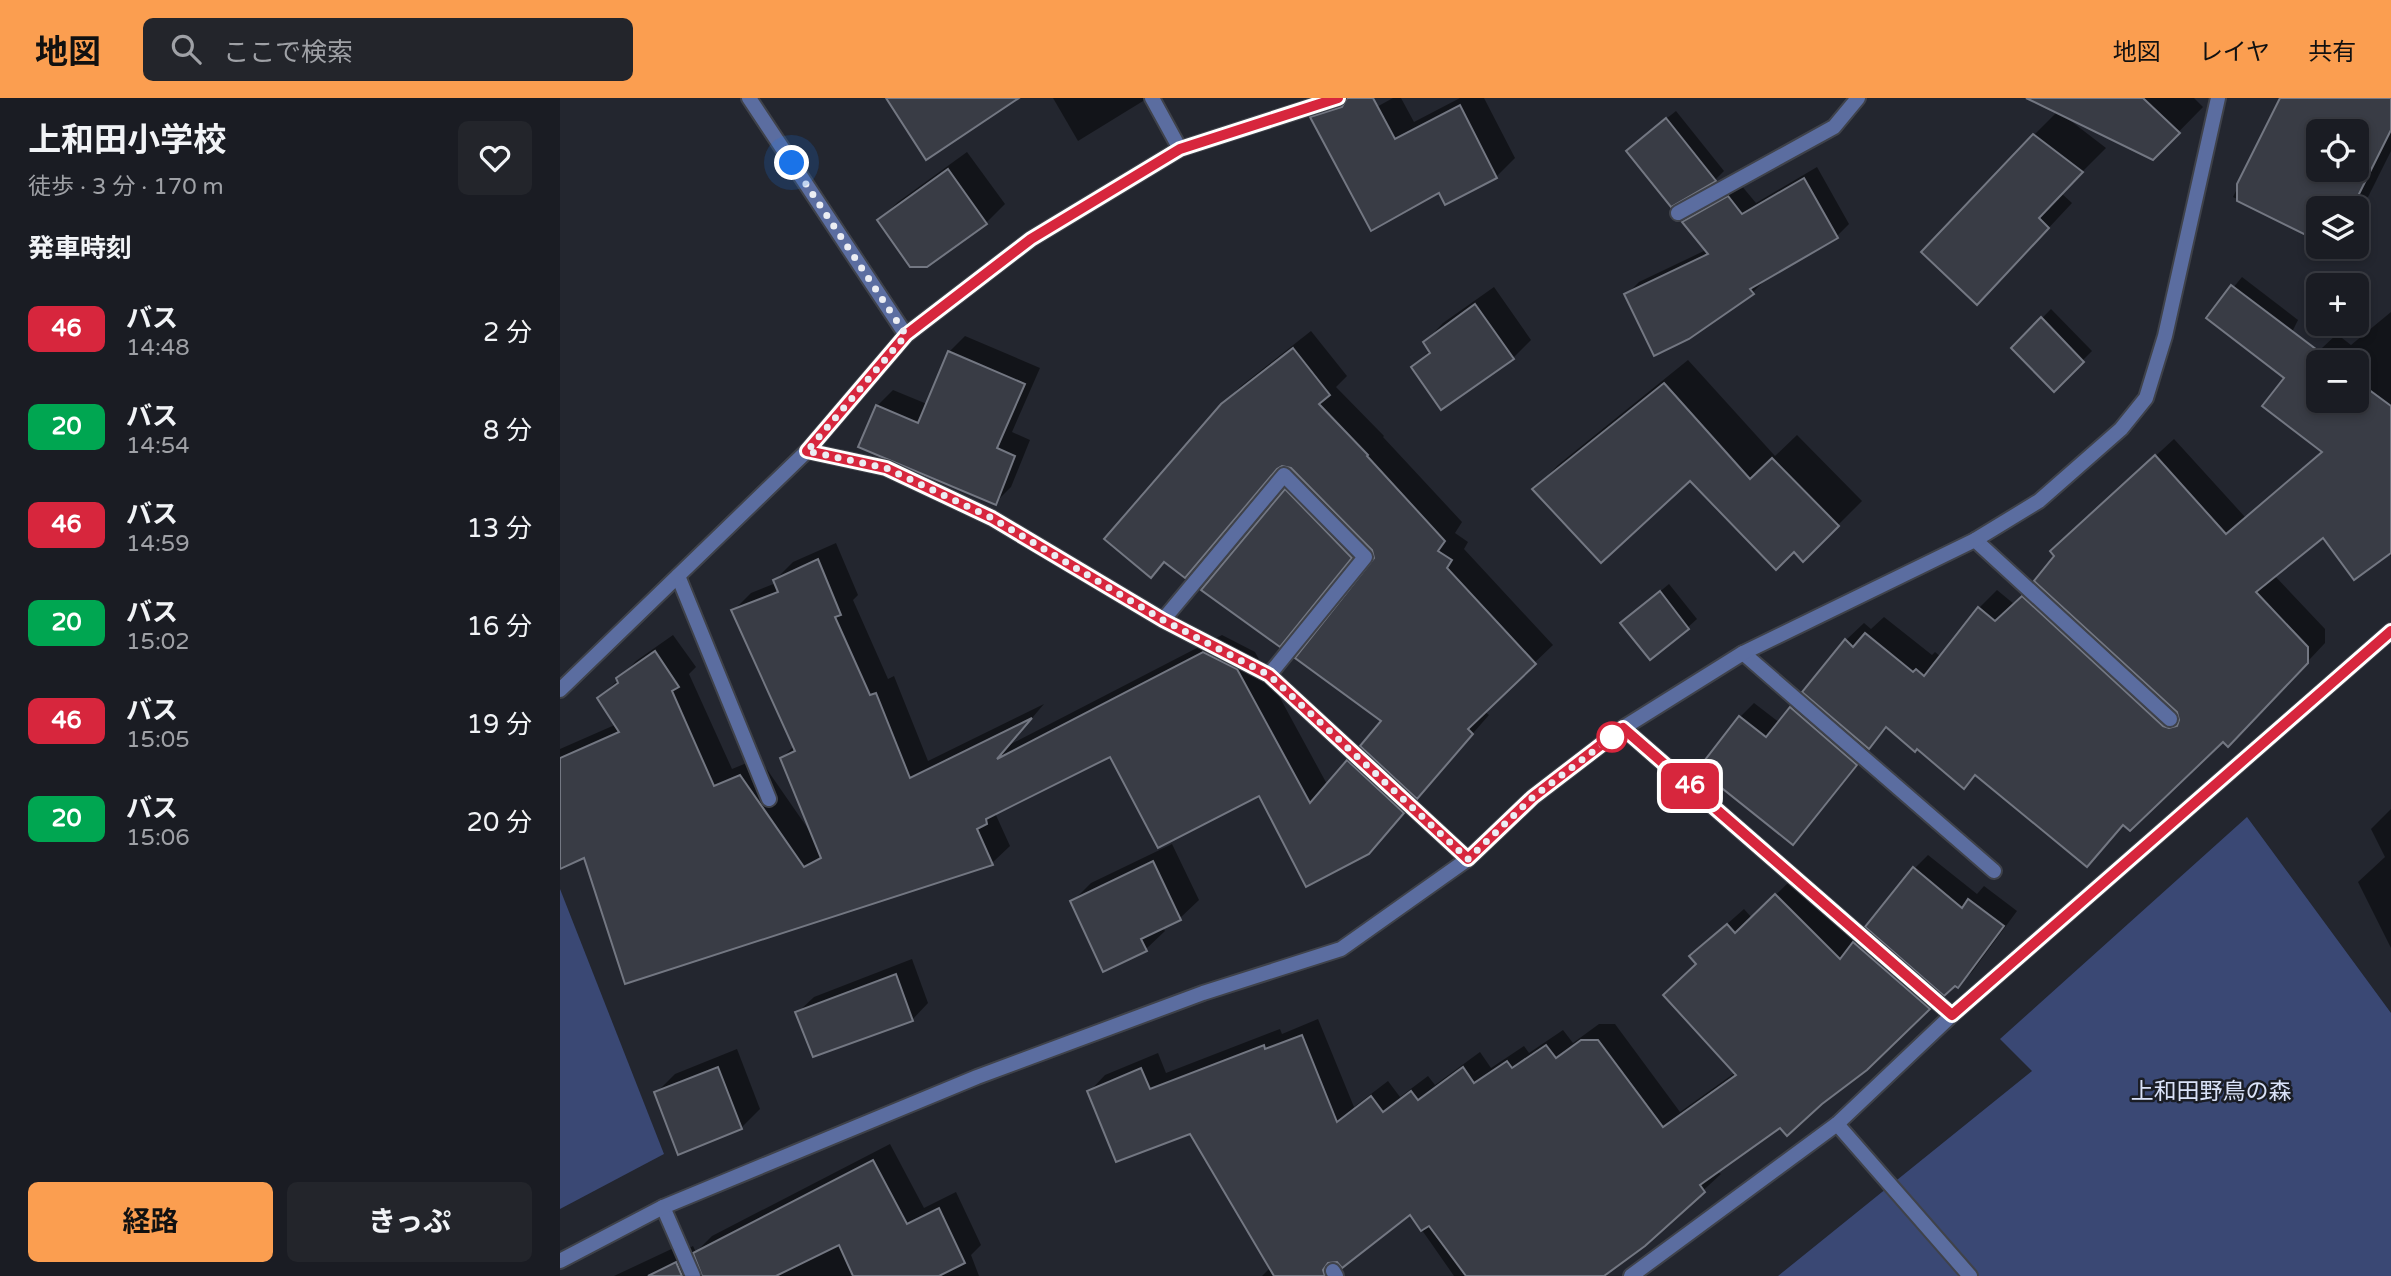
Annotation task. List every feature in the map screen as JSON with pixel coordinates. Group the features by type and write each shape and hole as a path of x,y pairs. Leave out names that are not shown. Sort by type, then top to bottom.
{"street":[{"path":"749,98 906,335"},
{"path":"1152,98 1180,149"},
{"path":"560,690 807,451 906,335 1031,239 1180,149 1338,98"},
{"path":"1678,213 1834,127 1858,98"},
{"path":"560,1261 663,1207 977,1077 1203,993 1341,949 1468,859 1533,797 1623,728 1743,653 1975,540 2039,501 2121,429 2146,398 2165,336 2218,98"},
{"path":"807,451 886,468 992,518 1163,620 1269,675 1468,859"},
{"path":"1163,620 1284,475 1365,557 1269,675"},
{"path":"1975,540 2170,719"},
{"path":"678,576 769,799"},
{"path":"1631,1276 1837,1124 1952,1015 2391,631"},
{"path":"1743,653 1993,871"},
{"path":"1623,728 1952,1015"},
{"path":"1837,1124 1970,1276"},
{"path":"663,1207 693,1276"}],"green space":[{"name":"上和田野鳥の森","path":"2247,817 2391,1013 2391,1276 1778,1276 2032,1071 2000,1039"},
{"path":"560,889 664,1154 560,1209"}],"building":[{"path":"886,98 1019,98 926,160"},
{"path":"1347,98 1373,98 1395,139 1460,105 1497,178 1445,205 1439,193 1371,231 1310,117 1342,107"},
{"path":"2026,98 2143,98 2180,133 2153,160"},
{"path":"2280,98 2391,98 2391,130 2369,174 2369,119 2306,119 2306,182 2365,182 2358,196 2306,196 2306,235 2237,201 2237,184"},
{"path":"1666,118 1716,181 1671,207 1626,151"},
{"path":"2033,134 2083,172 2039,218 2049,228 1977,305 1921,252"},
{"path":"948,169 987,224 927,267 910,267 877,220"},
{"path":"1804,178 1838,238 1750,289 1754,294 1689,339 1654,356 1624,294 1708,254 1682,222 1728,196 1742,214"},
{"path":"2231,285 2317,350 2306,350 2306,413 2369,413 2369,390 2391,406 2391,553 2354,580 2323,538 2256,592 2308,647 2308,663 2228,747 2223,742 2130,831 2123,825 2087,867 1975,775 1964,789 1886,727 1869,749 1802,692 1845,639 1853,647 1865,633 1913,672 1916,669 1924,676 1978,607 1995,621 2022,596 2163,726 2177,726 2177,712 2034,581 2054,556 2050,551 2155,455 2226,534 2322,452 2262,406 2284,378 2206,318"},
{"path":"1475,304 1514,359 1441,410 1411,367 1430,353 1423,342"},
{"path":"2041,317 2084,362 2054,392 2011,348"},
{"path":"1293,348 1330,395 1319,404 1445,541 1438,551 1452,560 1447,568 1536,664 1468,729 1473,734 1417,799 1360,746 1381,721 1295,658 1374,558 1372,550 1291,468 1282,466 1277,469 1185,578 1164,562 1151,578 1104,539 1221,404"},
{"path":"948,351 1025,384 997,448 1015,456 996,505 858,447 876,405 918,423"},
{"path":"1664,383 1750,479 1772,458 1839,526 1803,562 1794,552 1776,570 1690,481 1601,563 1532,489"},
{"path":"1285,489 1352,558 1280,647 1201,590"},
{"path":"818,559 841,615 835,617 870,695 876,693 910,778 1032,718 997,759 1203,652 1237,669 1310,803 1347,760 1404,813 1369,854 1306,887 1259,796 1158,848 1110,757 986,819 987,824 977,829 993,865 625,984 584,858 560,869 560,758 619,732 597,698 618,683 616,678 655,651 679,687 672,691 714,786 740,775 804,867 821,858 780,758 795,751 731,610 778,592 773,580"},
{"path":"1660,591 1689,629 1650,660 1620,623"},
{"path":"1790,707 1857,765 1793,845 1698,769 1739,716 1766,737"},
{"path":"1153,861 1181,920 1141,939 1147,951 1103,972 1070,901"},
{"path":"1913,867 1962,908 1968,899 2004,926 1958,988 1955,986 1944,996 1865,927"},
{"path":"1775,894 1840,959 1853,942 1930,1009 1867,1070 1822,1104 1787,1136 1780,1128 1700,1185 1705,1192 1645,1246 1604,1276 1466,1276 1429,1226 1421,1231 1410,1215 1342,1268 1337,1262 1328,1263 1323,1270 1325,1276 1274,1276 1190,1134 1116,1162 1087,1091 1141,1068 1150,1089 1264,1045 1265,1049 1302,1035 1337,1122 1371,1096 1383,1112 1411,1091 1418,1100 1463,1067 1474,1083 1507,1061 1512,1068 1546,1045 1556,1058 1581,1040 1598,1040 1663,1127 1736,1075 1663,995 1696,964 1689,956 1727,924 1735,933"},
{"path":"896,974 913,1021 813,1057 795,1012"},
{"path":"718,1067 742,1129 678,1155 654,1092"},
{"path":"873,1160 907,1224 939,1208 965,1263 939,1276 853,1276 839,1245 776,1276 702,1276 693,1253"},
{"path":"676,1262 682,1276 648,1276"}],"bus line":[{"name":"46","path":"1338,98 1180,149 1031,239 906,335 807,451 886,468 992,518 1163,620 1269,675 1468,859 1533,797 1623,728 1952,1015 2391,631"}],"route":[{"path":"792,163 906,335 807,451 886,468 992,518 1163,620 1269,675 1468,859 1533,797 1612,737"}]}
